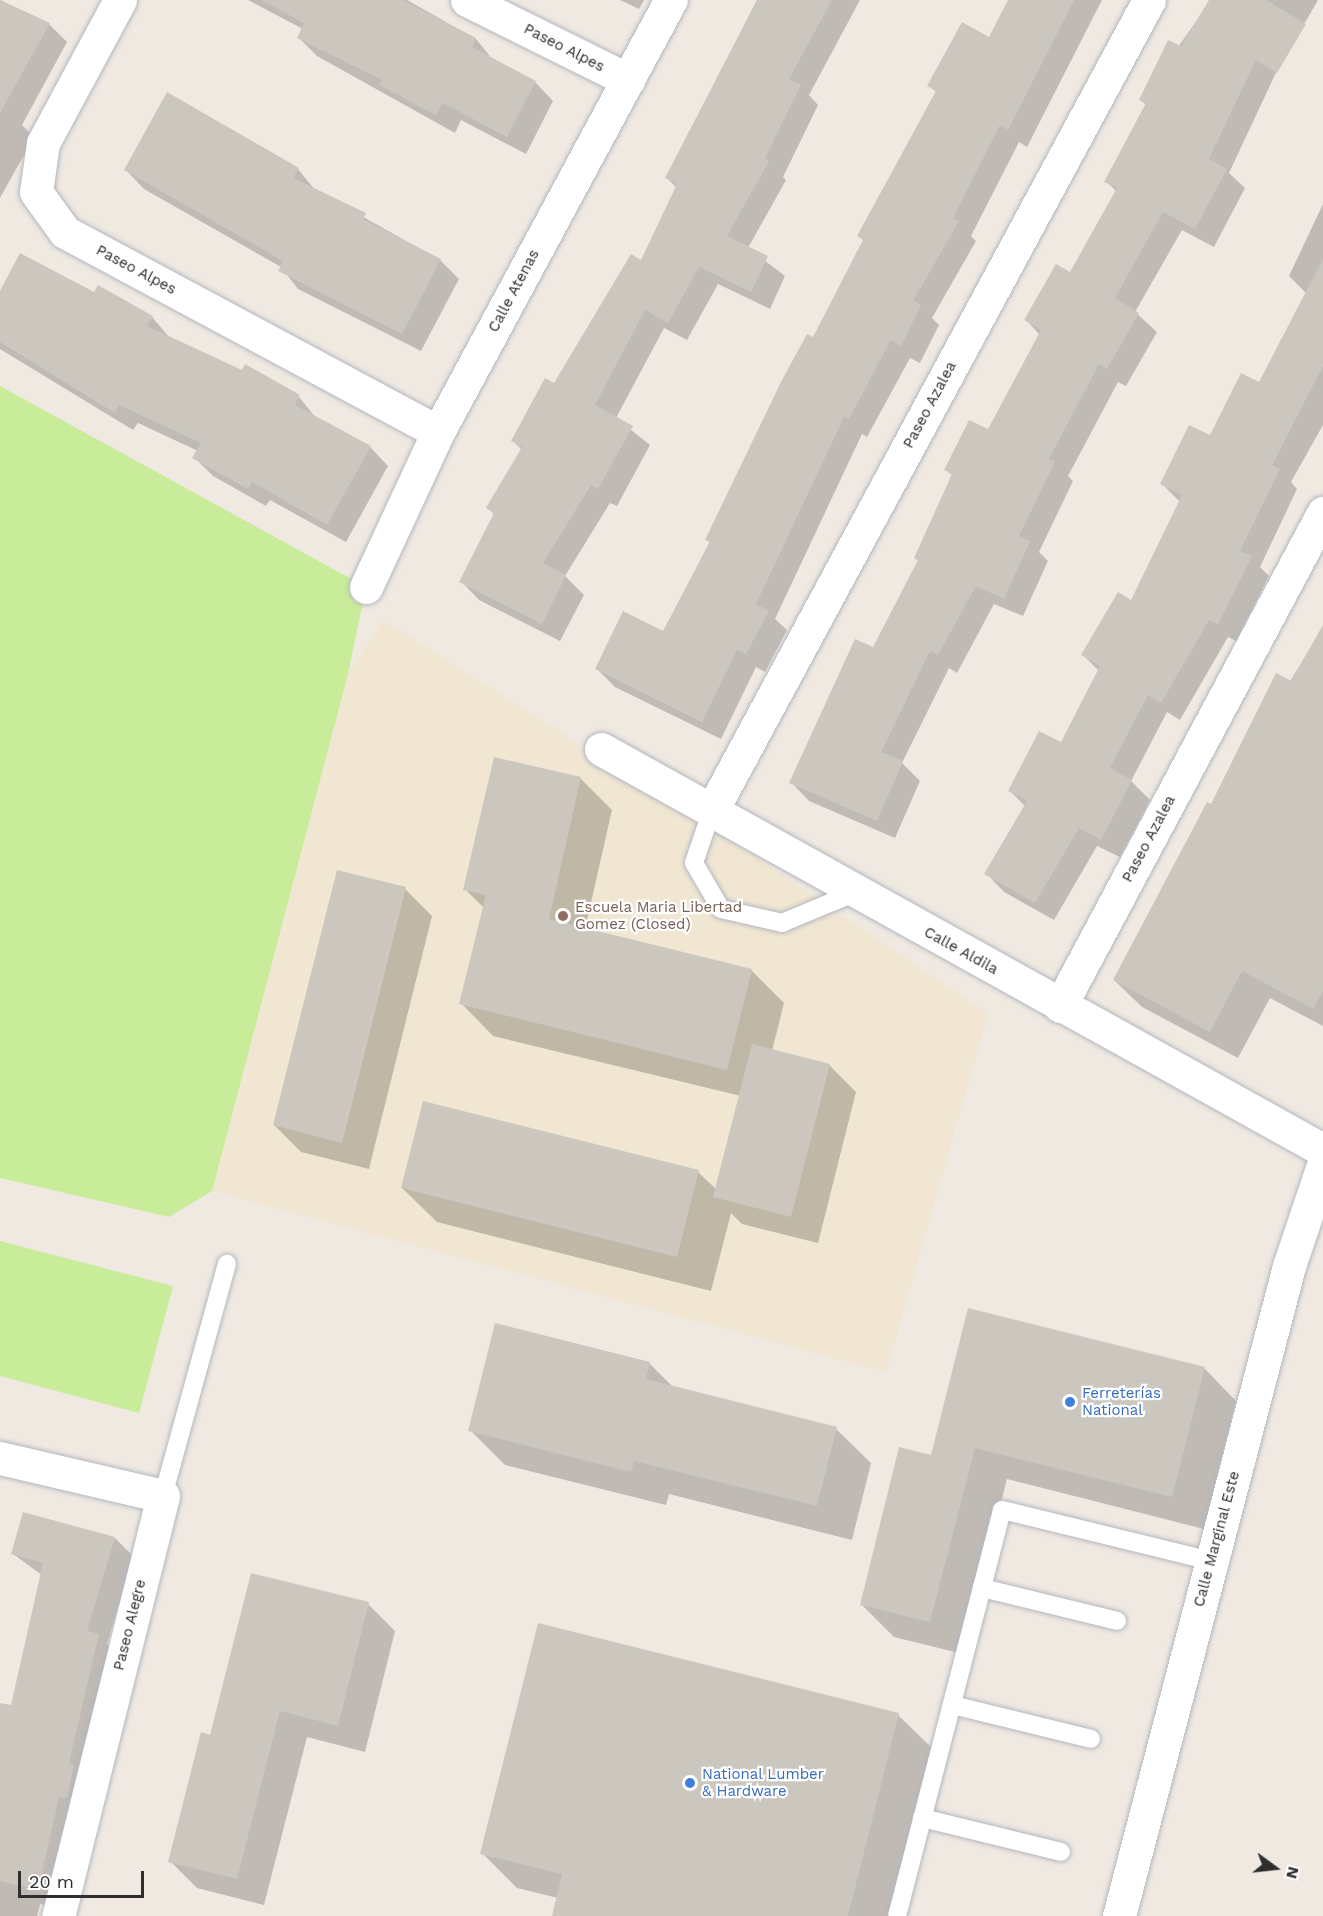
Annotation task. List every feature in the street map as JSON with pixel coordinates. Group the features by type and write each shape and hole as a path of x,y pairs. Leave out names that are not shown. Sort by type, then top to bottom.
{"street":[{"name":"Paseo Alpes","path":"120,0 43,142 36,192 65,232 438,432"},
{"name":"Paseo Alpes","path":"467,0 628,80"},
{"name":"Calle Atenas","path":"366,587 438,432 671,0"},
{"name":"Paseo Azalea","path":"712,810 1149,0"},
{"name":"Paseo Azalea","path":"1060,1006 1323,513"},
{"name":"Calle Aldila","path":"601,749 1060,1006 1323,1150"},
{"name":"Calle Marginal Este","path":"1119,1916 1289,1266 1323,1165"},
{"path":"0,1458 163,1496"},
{"name":"Paseo Alegre","path":"58,1916 163,1496"}],"lane":[{"path":"712,810 694,863 721,909 782,923 856,892"},
{"path":"163,1496 227,1264"},
{"path":"897,1916 1002,1510 1211,1561"},
{"path":"982,1588 1117,1621"},
{"path":"952,1705 1091,1739"},
{"path":"922,1818 1061,1852"}],"shaded area":[{"name":"Escuela Maria Libertad Gomez (Closed)","path":"383,620 695,817 988,1014 886,1372 212,1191 348,674"}],"green space":[{"path":"0,386 366,587 348,674 212,1191 169,1217 0,1178"},
{"path":"0,1241 173,1286 139,1413 0,1376"}],"building":[{"path":"0,0 50,23 0,113"},
{"path":"261,0 403,0 476,38 472,47 536,81 507,137 443,103 436,115 379,85 382,80 297,38 304,23"},
{"path":"757,0 832,0 789,79 801,85 765,158 769,161 727,236 768,256 751,292 699,267 668,323 645,310 595,405 633,426 598,489 591,485 543,563 566,575 542,624 459,582 494,513 486,508 522,447 511,441 545,378 554,383 631,254 641,260 677,184 665,178"},
{"path":"1008,0 1074,0 1008,130 1000,125 953,218 959,221 913,301 921,305 901,346 891,340 849,419 844,417 756,604 769,611 746,654 737,650 702,722 595,669 623,611 663,631 710,542 705,540 781,382 807,334 813,337 863,240 857,236 936,91 927,86 962,22 989,37"},
{"path":"1209,0 1266,0 1306,24 1277,73 1256,60 1209,159 1227,169 1195,229 1163,212 1115,298 1139,313 1107,369 1099,364 1049,459 1055,462 1019,536 1030,541 1004,599 976,586 938,655 930,651 881,752 903,761 877,821 789,783 855,639 873,647 918,560 914,558 952,474 944,470 969,420 988,429 1041,330 1024,320 1056,264 1070,272 1117,188 1104,182 1146,103 1139,100 1168,40 1181,46"},
{"path":"167,92 299,168 293,178 366,213 363,219 441,259 402,334 278,271 283,261 124,170"},
{"path":"20,253 94,292 98,285 153,316 147,326 242,370 245,364 300,395 295,405 371,446 327,525 252,482 248,489 192,458 201,443 119,405 115,413 0,342 0,291"},
{"path":"1323,259 1323,366 1272,465 1280,469 1240,551 1252,556 1218,624 1209,620 1161,703 1148,695 1110,768 1132,780 1101,840 1079,828 1035,903 984,874 1027,801 1008,791 1039,731 1061,742 1100,666 1081,655 1118,592 1131,600 1182,495 1160,484 1189,425 1210,435 1241,373 1259,382"},
{"path":"1323,625 1323,991 1313,1009 1242,971 1210,1032 1113,980 1207,802 1211,804 1276,673 1291,681"},
{"path":"494,757 581,777 549,919 752,969 727,1070 459,1004 486,895 463,890"},
{"path":"337,870 406,887 342,1143 273,1125"},
{"path":"752,1044 830,1064 791,1217 713,1197"},
{"path":"423,1101 699,1170 677,1257 401,1188"},
{"name":"Ferreterías National","path":"968,1308 1205,1367 1172,1497 975,1448 930,1622 860,1605 899,1447 931,1455"},
{"path":"495,1323 650,1362 646,1379 837,1427 817,1506 634,1461 631,1472 468,1431"},
{"path":"23,1512 115,1537 87,1631 99,1634 69,1763 74,1764 67,1798 59,1797 38,1890 0,1881 0,1703 11,1705 43,1563 11,1554"},
{"path":"251,1573 369,1602 338,1726 280,1711 237,1879 168,1862 201,1732 210,1735"},
{"name":"National Lumber & Hardware","path":"538,1623 899,1713 848,1916 552,1916 562,1874 480,1854"}],"place":[{"name":"Escuela Maria Libertad Gomez (Closed)","path":"563,916"},
{"name":"Ferreterías National","path":"1070,1402"},
{"name":"National Lumber & Hardware","path":"690,1783"}]}
